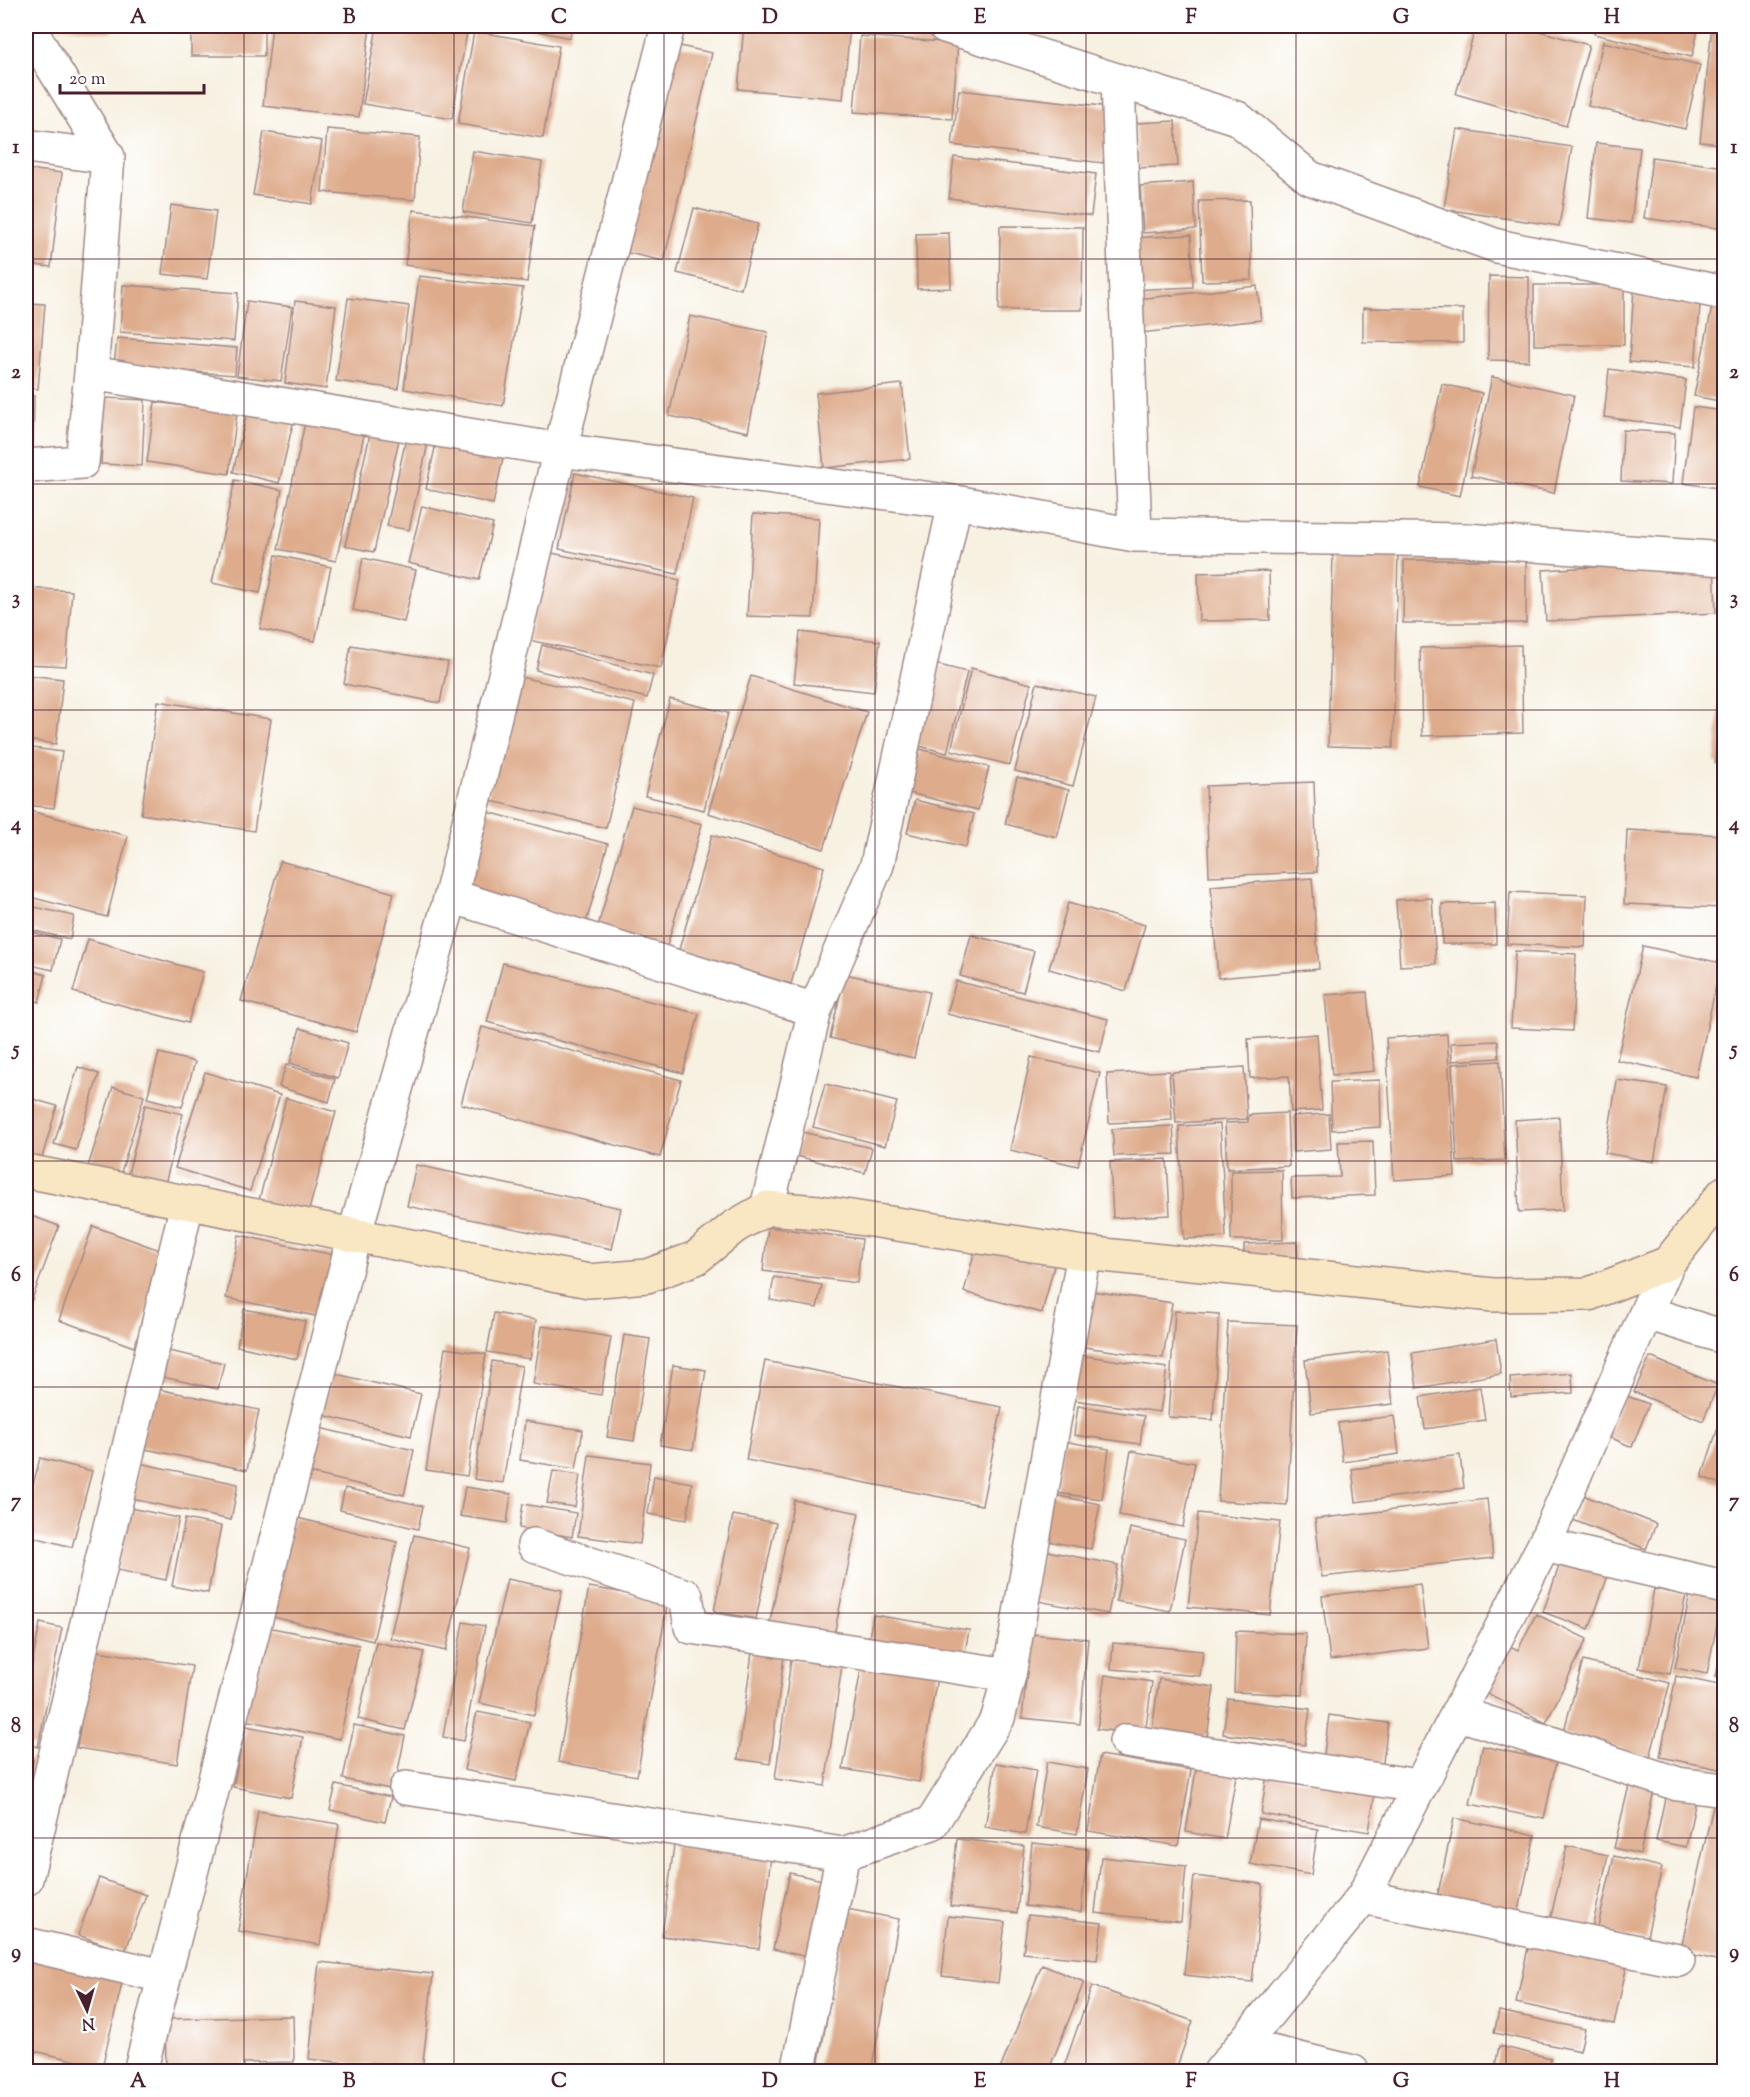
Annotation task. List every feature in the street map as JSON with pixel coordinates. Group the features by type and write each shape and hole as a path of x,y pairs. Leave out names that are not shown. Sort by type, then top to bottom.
{"main road":[{"path":"26,1172 589,1281 647,1276 696,1258 734,1227 766,1208 819,1212 1084,1253 1493,1295 1589,1294 1668,1263 1725,1193"}],"street":[{"path":"26,466 82,462 108,157 32,33 32,26"},
{"path":"140,2072 354,1236 451,896 560,450 668,26"},
{"path":"945,26 1237,117 1310,178 1497,246 1725,293"},
{"path":"1118,81 1135,534"},
{"path":"26,146 108,157"},
{"path":"91,373 560,450 955,502 1135,534 1466,540 1725,559"},
{"path":"766,1208 815,1010 878,865 955,502"},
{"path":"451,896 815,1010"},
{"path":"26,1879 187,1204"},
{"path":"406,1788 843,1854 932,1823 998,1718 1009,1675 1084,1253"},
{"path":"1220,2072 1363,1897 1418,1786 1544,1545 1668,1263"},
{"path":"1647,1313 1725,1337"},
{"path":"534,1545 686,1596 691,1627 1009,1675"},
{"path":"1544,1545 1725,1587"},
{"path":"1457,1713 1678,1784 1725,1790"},
{"path":"1126,1741 1418,1786"},
{"path":"798,2072 843,1854"},
{"path":"1363,1897 1678,1960"},
{"path":"26,1944 163,1976"},
{"path":"1242,2045 1353,2072"}],"building":[{"path":"53,26 113,26 112,33"},
{"path":"191,26 264,26 264,56 191,56"},
{"path":"272,26 370,26 359,117 263,106"},
{"path":"377,26 468,26 452,119 363,104"},
{"path":"514,26 572,26 570,38"},
{"path":"744,26 850,26 843,99 738,89"},
{"path":"1476,26 1521,26 1589,45 1566,126 1456,94"},
{"path":"1596,26 1699,26 1692,57 1594,34"},
{"path":"1712,26 1724,26 1724,144 1700,142"},
{"path":"474,31 559,46 543,138 458,124"},
{"path":"860,36 958,43 952,119 854,112"},
{"path":"1603,42 1700,65 1685,129 1588,106"},
{"path":"675,45 712,53 664,261 628,253"},
{"path":"959,90 1110,107 1103,163 952,145"},
{"path":"1175,121 1178,166 1138,168 1136,123"},
{"path":"327,129 420,137 415,200 322,192"},
{"path":"1457,129 1572,147 1559,226 1444,209"},
{"path":"264,132 322,141 312,204 253,195"},
{"path":"1596,143 1640,148 1631,223 1588,218"},
{"path":"473,151 542,162 532,223 463,212"},
{"path":"954,157 1096,174 1091,216 949,198"},
{"path":"1652,157 1724,167 1724,229 1644,218"},
{"path":"26,169 62,173 51,267 26,264"},
{"path":"1193,182 1196,229 1143,233 1140,186"},
{"path":"1250,200 1252,280 1202,281 1199,201"},
{"path":"171,205 216,211 207,279 162,274"},
{"path":"694,208 758,224 741,289 677,273"},
{"path":"413,210 535,226 527,282 405,265"},
{"path":"1000,226 1083,227 1082,310 999,310"},
{"path":"949,233 951,288 917,289 916,234"},
{"path":"1191,235 1193,287 1131,290 1128,238"},
{"path":"419,276 523,288 503,406 404,389"},
{"path":"1489,276 1529,277 1529,361 1488,360"},
{"path":"123,285 238,293 234,341 120,332"},
{"path":"1534,285 1624,285 1624,345 1534,345"},
{"path":"1257,286 1261,320 1140,333 1137,299"},
{"path":"1634,288 1701,293 1695,367 1629,362"},
{"path":"348,298 409,306 398,389 336,381"},
{"path":"247,301 292,307 281,381 237,376"},
{"path":"295,301 336,306 326,389 285,383"},
{"path":"1713,302 1724,305 1724,402 1694,396"},
{"path":"26,303 45,304 38,389 26,388"},
{"path":"1363,308 1463,309 1463,343 1363,342"},
{"path":"690,316 768,332 748,432 669,416"},
{"path":"117,338 237,348 235,375 114,366"},
{"path":"1609,369 1686,380 1680,427 1604,417"},
{"path":"1492,377 1574,395 1554,493 1471,476"},
{"path":"902,384 910,459 824,468 816,393"},
{"path":"1442,384 1482,393 1460,496 1420,487"},
{"path":"26,395 34,396 33,447 26,447"},
{"path":"104,398 145,400 142,466 101,464"},
{"path":"155,402 237,413 229,474 147,462"},
{"path":"1693,407 1724,411 1724,489 1683,483"},
{"path":"248,409 294,419 279,483 233,472"},
{"path":"306,418 365,431 336,561 278,549"},
{"path":"372,425 401,431 374,552 345,546"},
{"path":"408,429 430,434 409,530 387,526"},
{"path":"1623,430 1675,433 1672,484 1621,481"},
{"path":"438,434 505,449 493,504 426,489"},
{"path":"575,473 693,498 677,574 559,549"},
{"path":"235,480 282,490 260,593 212,583"},
{"path":"422,506 493,524 479,580 408,563"},
{"path":"753,514 819,518 813,618 747,616"},
{"path":"547,552 680,580 661,668 528,640"},
{"path":"1333,553 1398,555 1393,748 1328,746"},
{"path":"276,555 331,567 315,641 260,629"},
{"path":"363,558 416,570 404,622 353,610"},
{"path":"1404,560 1526,560 1526,623 1403,623"},
{"path":"1714,560 1716,613 1546,621 1543,570"},
{"path":"1269,571 1270,620 1199,621 1198,573"},
{"path":"26,588 72,591 66,666 26,664"},
{"path":"800,632 880,641 874,692 794,683"},
{"path":"351,645 448,662 440,703 344,684"},
{"path":"542,645 653,675 647,698 536,670"},
{"path":"1521,645 1523,733 1422,736 1420,648"},
{"path":"1723,661 1724,763 1715,763"},
{"path":"931,663 967,672 947,753 911,744"},
{"path":"971,668 1031,684 1010,765 951,750"},
{"path":"26,675 63,679 56,744 26,740"},
{"path":"516,676 635,703 606,828 487,800"},
{"path":"751,676 867,712 824,849 708,813"},
{"path":"1037,683 1096,697 1073,786 1015,771"},
{"path":"670,699 728,713 704,810 645,796"},
{"path":"158,701 271,719 254,831 141,814"},
{"path":"26,747 62,752 54,808 26,805"},
{"path":"920,749 989,767 978,810 909,793"},
{"path":"1017,777 1069,790 1057,837 1005,824"},
{"path":"1314,782 1317,872 1209,876 1206,786"},
{"path":"915,800 974,814 966,847 907,833"},
{"path":"632,806 702,824 665,953 596,933"},
{"path":"26,810 128,836 107,917 26,896"},
{"path":"484,811 608,844 586,923 462,889"},
{"path":"1627,830 1724,835 1724,908 1624,904"},
{"path":"712,835 824,867 791,984 678,953"},
{"path":"280,861 394,893 356,1032 241,1001"},
{"path":"1312,878 1319,969 1218,978 1211,886"},
{"path":"1510,892 1587,895 1585,947 1507,944"},
{"path":"1432,898 1436,964 1400,966 1396,900"},
{"path":"1068,903 1145,925 1126,991 1049,969"},
{"path":"1495,903 1496,944 1442,944 1442,904"},
{"path":"26,905 74,916 70,939 26,929"},
{"path":"26,931 60,939 53,970 26,964"},
{"path":"971,935 1034,951 1023,992 960,976"},
{"path":"88,939 203,972 188,1023 73,992"},
{"path":"1643,946 1721,963 1696,1077 1617,1060"},
{"path":"1515,951 1576,954 1572,1031 1511,1028"},
{"path":"503,963 699,1014 683,1073 487,1022"},
{"path":"26,969 46,975 39,1002 26,998"},
{"path":"845,974 929,992 914,1058 830,1038"},
{"path":"956,981 1108,1019 1100,1052 947,1014"},
{"path":"1367,992 1374,1071 1332,1075 1325,995"},
{"path":"482,1027 681,1080 660,1157 461,1104"},
{"path":"300,1028 348,1043 338,1078 290,1063"},
{"path":"1317,1034 1322,1110 1291,1112 1289,1076 1250,1078 1248,1039"},
{"path":"1447,1034 1455,1176 1394,1180 1386,1038"},
{"path":"1498,1041 1499,1058 1452,1061 1451,1043"},
{"path":"159,1053 195,1062 182,1107 147,1098"},
{"path":"1031,1057 1100,1073 1078,1166 1010,1150"},
{"path":"1500,1061 1505,1160 1457,1162 1452,1064"},
{"path":"286,1065 335,1079 329,1102 279,1087"},
{"path":"78,1067 99,1074 76,1150 54,1144"},
{"path":"1244,1067 1247,1119 1176,1123 1172,1072"},
{"path":"1169,1071 1172,1120 1109,1123 1107,1074"},
{"path":"205,1072 280,1095 250,1191 175,1168"},
{"path":"1380,1080 1381,1127 1332,1130 1330,1082"},
{"path":"1617,1080 1667,1087 1654,1162 1605,1153"},
{"path":"825,1084 897,1102 885,1146 813,1127"},
{"path":"113,1087 144,1096 119,1179 87,1170"},
{"path":"26,1097 57,1106 41,1161 26,1156"},
{"path":"286,1098 336,1112 307,1217 258,1204"},
{"path":"145,1105 183,1114 164,1188 127,1178"},
{"path":"1287,1113 1289,1166 1227,1169 1225,1123 1248,1122 1249,1115"},
{"path":"1329,1114 1331,1149 1293,1152 1292,1116"},
{"path":"1559,1117 1563,1210 1519,1212 1515,1120"},
{"path":"1220,1124 1226,1237 1184,1239 1179,1126"},
{"path":"1173,1126 1175,1154 1114,1156 1112,1129"},
{"path":"802,1132 872,1148 865,1173 796,1156"},
{"path":"1373,1141 1375,1195 1292,1198 1291,1178 1340,1177 1338,1142"},
{"path":"1167,1159 1170,1215 1113,1218 1110,1162"},
{"path":"416,1165 621,1208 612,1249 407,1206"},
{"path":"1282,1170 1283,1240 1231,1240 1231,1171"},
{"path":"26,1214 59,1226 26,1316"},
{"path":"93,1226 168,1253 134,1347 59,1320"},
{"path":"768,1227 862,1239 857,1283 763,1271"},
{"path":"239,1235 334,1255 321,1317 226,1298"},
{"path":"1297,1242 1298,1264 1244,1265 1244,1244"},
{"path":"976,1246 1054,1266 1042,1313 964,1292"},
{"path":"774,1277 822,1285 817,1308 770,1300"},
{"path":"1085,1290 1172,1303 1163,1358 1077,1346"},
{"path":"244,1309 305,1321 297,1359 237,1346"},
{"path":"1175,1311 1219,1314 1213,1420 1168,1417"},
{"path":"494,1313 536,1320 530,1359 487,1352"},
{"path":"1228,1322 1297,1325 1287,1505 1218,1501"},
{"path":"542,1326 611,1337 601,1395 533,1384"},
{"path":"624,1335 650,1339 634,1441 607,1437"},
{"path":"1496,1339 1501,1374 1417,1388 1412,1353"},
{"path":"445,1348 486,1354 467,1476 426,1470"},
{"path":"164,1350 224,1363 218,1389 158,1376"},
{"path":"1387,1350 1393,1404 1311,1413 1305,1360"},
{"path":"1080,1355 1167,1368 1160,1412 1074,1400"},
{"path":"1650,1357 1718,1385 1703,1421 1634,1392"},
{"path":"492,1361 522,1366 503,1483 474,1479"},
{"path":"765,1361 1002,1407 982,1505 746,1460"},
{"path":"673,1365 706,1370 693,1450 660,1445"},
{"path":"332,1373 421,1394 411,1436 322,1415"},
{"path":"1572,1373 1573,1393 1511,1397 1510,1378"},
{"path":"1480,1387 1485,1420 1425,1429 1420,1397"},
{"path":"153,1388 259,1410 247,1470 140,1448"},
{"path":"1624,1395 1649,1404 1632,1447 1607,1436"},
{"path":"1078,1406 1144,1416 1140,1444 1074,1435"},
{"path":"1724,1409 1724,1485 1702,1477"},
{"path":"1394,1416 1399,1454 1343,1462 1338,1423"},
{"path":"525,1421 583,1430 576,1469 520,1460"},
{"path":"315,1427 414,1450 404,1495 305,1472"},
{"path":"1063,1441 1109,1449 1102,1499 1056,1493"},
{"path":"1131,1451 1195,1463 1183,1527 1119,1515"},
{"path":"589,1455 650,1463 640,1544 578,1536"},
{"path":"1460,1455 1464,1488 1356,1502 1352,1469"},
{"path":"40,1458 92,1471 72,1547 26,1535 26,1512"},
{"path":"139,1463 238,1484 231,1520 132,1499"},
{"path":"553,1471 580,1475 575,1507 547,1503"},
{"path":"654,1476 692,1483 687,1520 648,1514"},
{"path":"465,1487 511,1494 507,1523 460,1516"},
{"path":"345,1488 423,1506 418,1529 340,1510"},
{"path":"1049,1494 1100,1504 1091,1549 1041,1540"},
{"path":"1583,1495 1656,1524 1646,1549 1573,1520"},
{"path":"1487,1499 1493,1558 1322,1577 1315,1519"},
{"path":"794,1500 859,1513 833,1640 769,1627"},
{"path":"523,1504 576,1513 572,1537 519,1528"},
{"path":"130,1508 179,1518 166,1580 117,1570"},
{"path":"1198,1513 1280,1522 1270,1615 1188,1607"},
{"path":"733,1515 776,1523 756,1619 714,1611"},
{"path":"293,1517 397,1542 373,1641 269,1616"},
{"path":"185,1519 221,1526 208,1593 172,1586"},
{"path":"1130,1528 1185,1539 1170,1611 1116,1601"},
{"path":"414,1535 470,1548 446,1651 390,1638"},
{"path":"1042,1550 1118,1565 1108,1614 1032,1600"},
{"path":"1563,1555 1610,1570 1589,1629 1543,1612"},
{"path":"507,1579 562,1590 534,1715 479,1703"},
{"path":"1420,1584 1428,1648 1330,1660 1322,1596"},
{"path":"589,1587 668,1600 637,1776 558,1762"},
{"path":"1691,1588 1723,1594 1707,1674 1675,1668"},
{"path":"1654,1589 1686,1595 1670,1674 1639,1668"},
{"path":"1536,1614 1587,1639 1546,1723 1477,1688 1500,1641 1518,1650"},
{"path":"873,1615 969,1630 964,1658 868,1643"},
{"path":"463,1622 485,1626 464,1741 443,1737"},
{"path":"40,1623 62,1628 38,1747 26,1744 26,1697"},
{"path":"262,1626 359,1645 340,1739 244,1720"},
{"path":"1236,1631 1306,1634 1303,1695 1234,1692"},
{"path":"1031,1634 1088,1639 1080,1724 1022,1718"},
{"path":"1724,1640 1724,1678 1716,1677"},
{"path":"376,1642 424,1652 405,1730 358,1719"},
{"path":"1113,1643 1203,1651 1200,1676 1111,1669"},
{"path":"92,1650 192,1666 177,1764 77,1748"},
{"path":"752,1652 784,1656 770,1764 738,1759"},
{"path":"863,1658 938,1671 919,1782 843,1769"},
{"path":"791,1659 842,1665 825,1786 775,1779"},
{"path":"1583,1661 1670,1683 1650,1757 1563,1734"},
{"path":"1105,1675 1152,1682 1145,1735 1097,1729"},
{"path":"1676,1676 1724,1686 1724,1770 1660,1757"},
{"path":"1159,1679 1214,1687 1207,1738 1152,1730"},
{"path":"1228,1699 1310,1709 1305,1745 1223,1734"},
{"path":"477,1712 530,1722 516,1781 464,1770"},
{"path":"1329,1715 1388,1723 1382,1770 1323,1762"},
{"path":"354,1725 405,1736 394,1790 343,1779"},
{"path":"246,1726 303,1737 291,1798 233,1787"},
{"path":"1483,1746 1556,1762 1544,1819 1470,1804"},
{"path":"1100,1755 1191,1770 1178,1846 1088,1831"},
{"path":"26,1758 33,1760 27,1790 26,1790"},
{"path":"1047,1762 1088,1769 1077,1834 1036,1827"},
{"path":"996,1763 1036,1770 1025,1834 985,1827"},
{"path":"1197,1763 1237,1770 1225,1839 1186,1832"},
{"path":"1267,1774 1375,1792 1369,1832 1261,1814"},
{"path":"1631,1777 1656,1782 1640,1854 1614,1848"},
{"path":"336,1785 391,1797 385,1822 330,1810"},
{"path":"1666,1793 1696,1800 1686,1847 1656,1841"},
{"path":"1714,1802 1724,1804 1724,1945 1721,1961 1680,1952"},
{"path":"258,1811 339,1824 320,1945 238,1931"},
{"path":"1454,1818 1535,1835 1517,1920 1436,1903"},
{"path":"1258,1819 1318,1829 1311,1875 1250,1864"},
{"path":"957,1839 1024,1846 1017,1913 950,1906"},
{"path":"1032,1843 1088,1849 1081,1912 1025,1906"},
{"path":"674,1845 771,1857 759,1949 662,1936"},
{"path":"1567,1846 1608,1855 1592,1929 1550,1921"},
{"path":"1614,1856 1662,1867 1646,1941 1597,1931"},
{"path":"1101,1857 1186,1866 1181,1922 1095,1913"},
{"path":"790,1873 832,1882 816,1959 773,1949"},
{"path":"1194,1876 1263,1884 1252,1982 1184,1975"},
{"path":"99,1878 146,1895 125,1952 78,1935"},
{"path":"847,1909 899,1919 871,2072 817,2072"},
{"path":"1028,1915 1102,1923 1097,1960 1023,1953"},
{"path":"948,1916 1005,1922 998,1983 942,1976"},
{"path":"1529,1943 1627,1965 1614,2024 1516,2003"},
{"path":"26,1952 124,1975 102,2067 26,2049"},
{"path":"319,1962 433,1974 422,2071 309,2059"},
{"path":"1042,1965 1084,1982 1048,2072 999,2072"},
{"path":"1092,1986 1193,2021 1175,2072 1062,2072"},
{"path":"1499,2011 1585,2029 1580,2051 1494,2033"},
{"path":"293,2016 294,2062 244,2063 244,2072 166,2072 165,2019"},
{"path":"1499,2046 1551,2058 1548,2072 1494,2072"}]}
